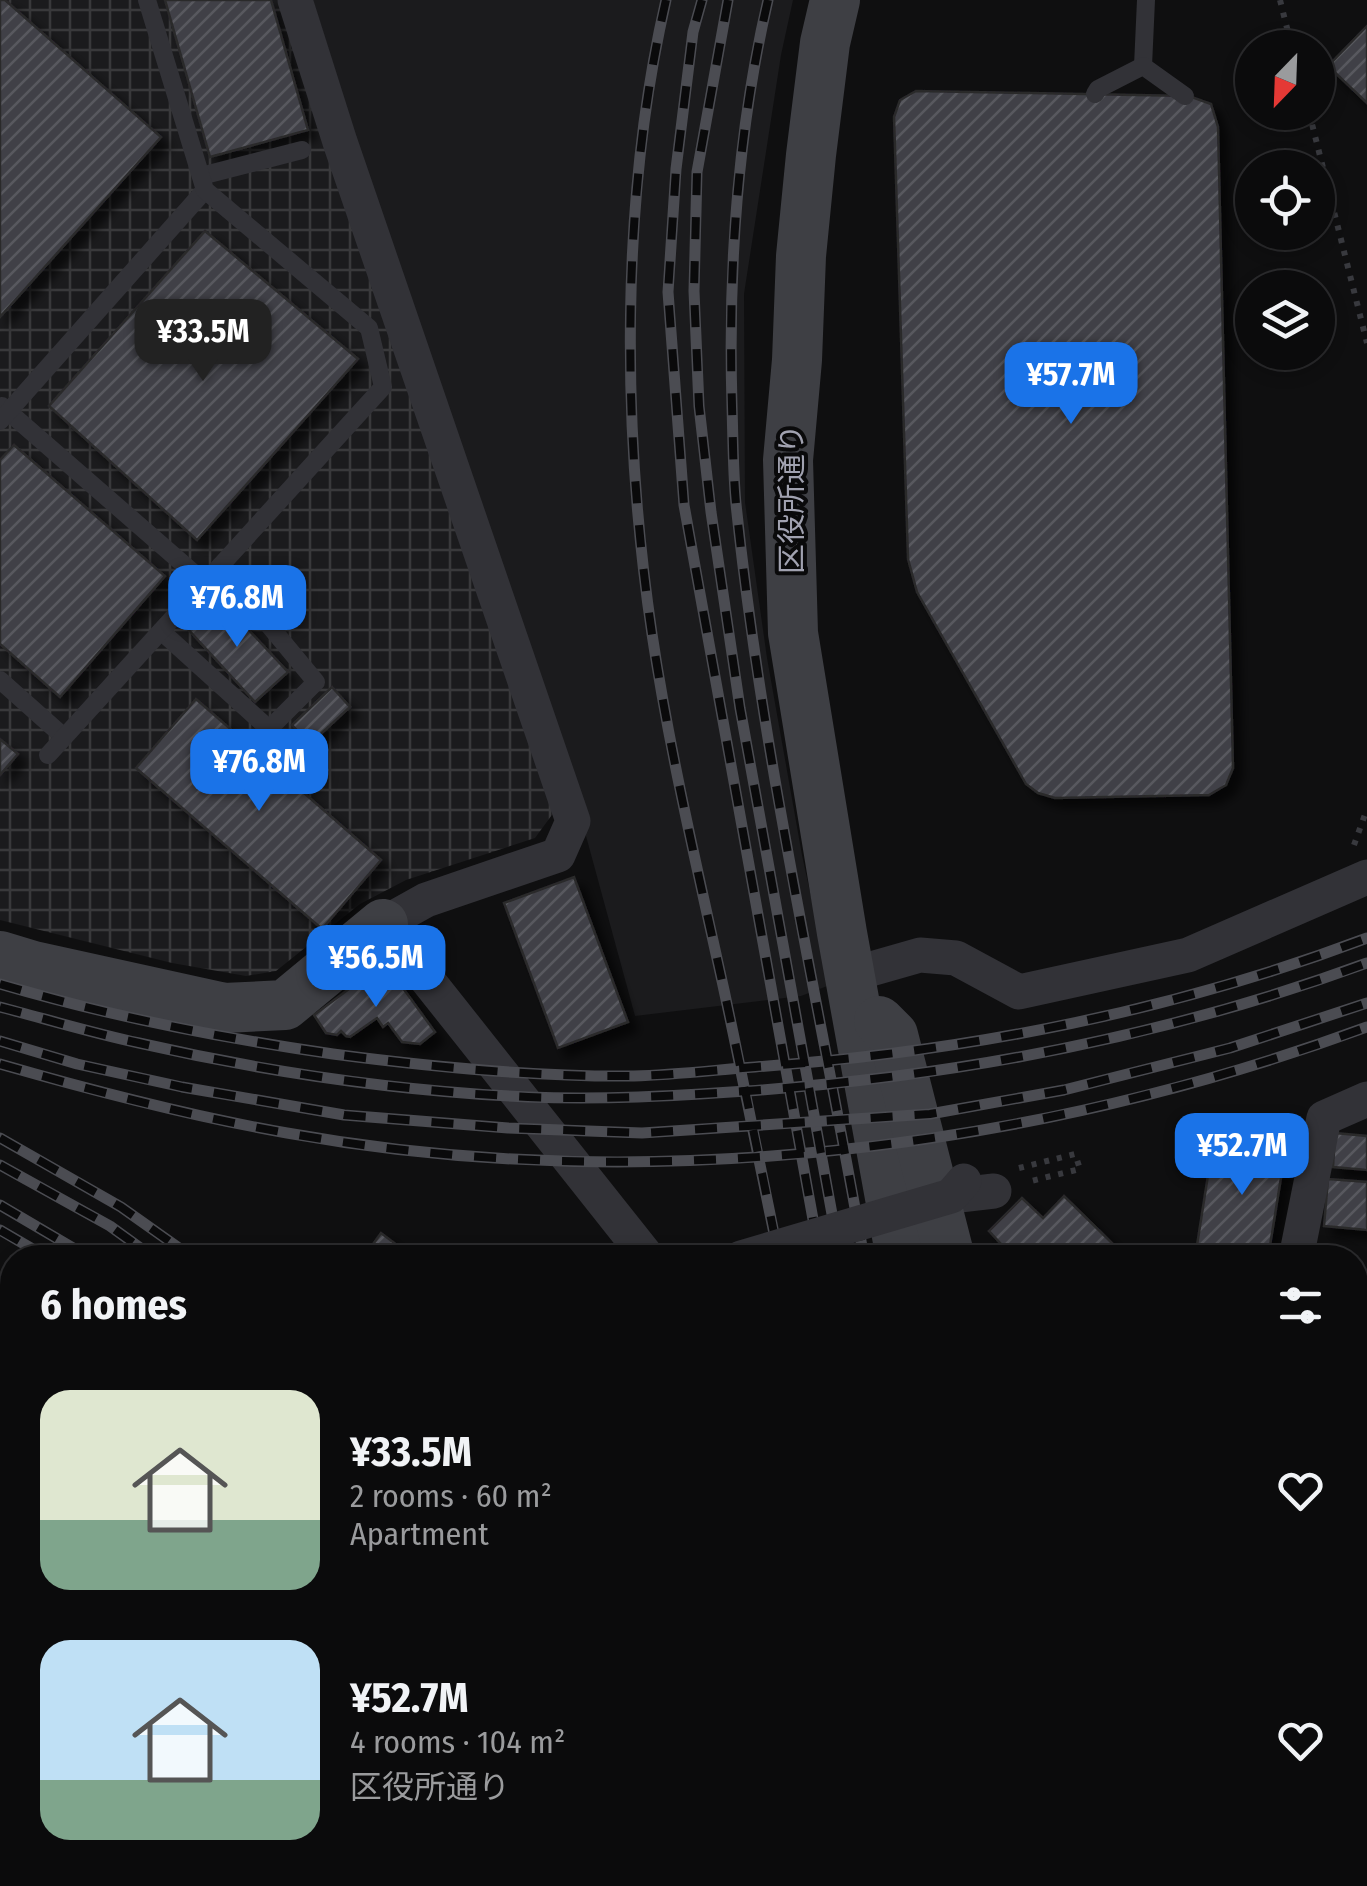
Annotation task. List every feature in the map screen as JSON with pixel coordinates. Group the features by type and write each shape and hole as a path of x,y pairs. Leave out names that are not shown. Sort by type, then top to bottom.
{"street":[{"path":"0,956 224,1008 285,1005 382,924 426,900 558,855 574,820 358,197 295,0"},
{"name":"区役所通り","path":"835,0 810,154 788,460 792,633 899,1245"},
{"path":"947,1245 894,1035 853,986 920,955 956,958 1018,992 1188,955 1360,862"},
{"path":"382,924 638,1245"},
{"path":"1299,1245 1324,1118 1367,1099"},
{"path":"786,1245 982,1188"}],"lane":[{"path":"48,755 384,387 369,328 203,183 147,0"},
{"path":"1144,66 1146,0"},
{"path":"1095,94 1144,66"},
{"path":"1144,66 1185,96"},
{"path":"205,583 3,412 203,183 302,150"},
{"path":"161,631 268,729 316,682 220,566"},
{"path":"0,680 64,737"}],"path":[{"path":"1280,0 1288,30"},
{"path":"1313,130 1367,343"},
{"path":"1360,862 1367,808"},
{"path":"1076,1154 1080,1169 982,1188 1076,1154"}],"shaded area":[{"path":"0,0 286,0 557,808 535,838 406,880 360,904 276,971 246,976 172,963 0,920"},
{"path":"313,0 793,0 744,294 745,502 767,658 830,985 801,996 635,1016 549,700 426,362"}],"building":[{"path":"0,0 5,0 161,137 0,317"},
{"path":"165,0 271,0 308,130 210,157"},
{"path":"1367,26 1367,103 1335,73 1335,59"},
{"path":"916,91 1189,96 1211,104 1218,127 1233,768 1226,785 1209,795 1055,798 1038,793 1026,784 917,592 908,559 894,117 900,100"},
{"path":"205,231 358,359 197,540 49,406"},
{"path":"14,445 165,576 60,697 0,644 0,460"},
{"path":"218,597 288,672 255,702 186,627"},
{"path":"332,687 350,707 310,744 292,725"},
{"path":"196,699 381,860 322,929 136,768"},
{"path":"0,739 18,754 0,775"},
{"path":"574,877 628,1022 558,1048 504,903"},
{"path":"392,973 435,1032 420,1044 402,1042 388,1023 383,1027 377,1018 350,1037 341,1031 337,1035 326,1033 314,1015 369,974"},
{"path":"1269,1128 1284,1159 1270,1245 1197,1245 1211,1156 1223,1158 1227,1141 1239,1131"},
{"path":"1335,1133 1367,1136 1367,1170 1333,1167"},
{"path":"1328,1179 1367,1182 1367,1230 1324,1226"},
{"path":"1064,1196 1113,1244 1002,1245 989,1231 1022,1198 1043,1218"},
{"path":"381,1233 397,1245 372,1245"}],"railway":[{"path":"666,0 651,76 633,235 631,397 642,557 676,768 776,1245"},
{"path":"702,0 693,32 676,169 668,292 684,505 818,1245"},
{"path":"728,0 697,172 694,291 699,406 740,708 838,1245"},
{"path":"768,0 749,100 733,253 735,492 776,788 862,1245"},
{"path":"0,984 165,1025 333,1054 483,1070 634,1076 911,1051 1065,1025 1218,987 1367,938"},
{"path":"0,1007 104,1035 332,1079 479,1094 638,1097 826,1084 1062,1049 1216,1012 1367,963"},
{"path":"0,1041 77,1064 182,1087 344,1115 508,1128 642,1133 930,1114 1064,1090 1230,1048 1367,1003"},
{"path":"0,1064 214,1119 422,1152 558,1161 696,1160 834,1150 971,1132 1106,1105 1238,1070 1367,1027"},
{"path":"0,1138 121,1207 175,1245"},
{"path":"0,1165 110,1226 136,1245"},
{"path":"0,1205 68,1245"},
{"path":"0,1230 26,1245"}]}
